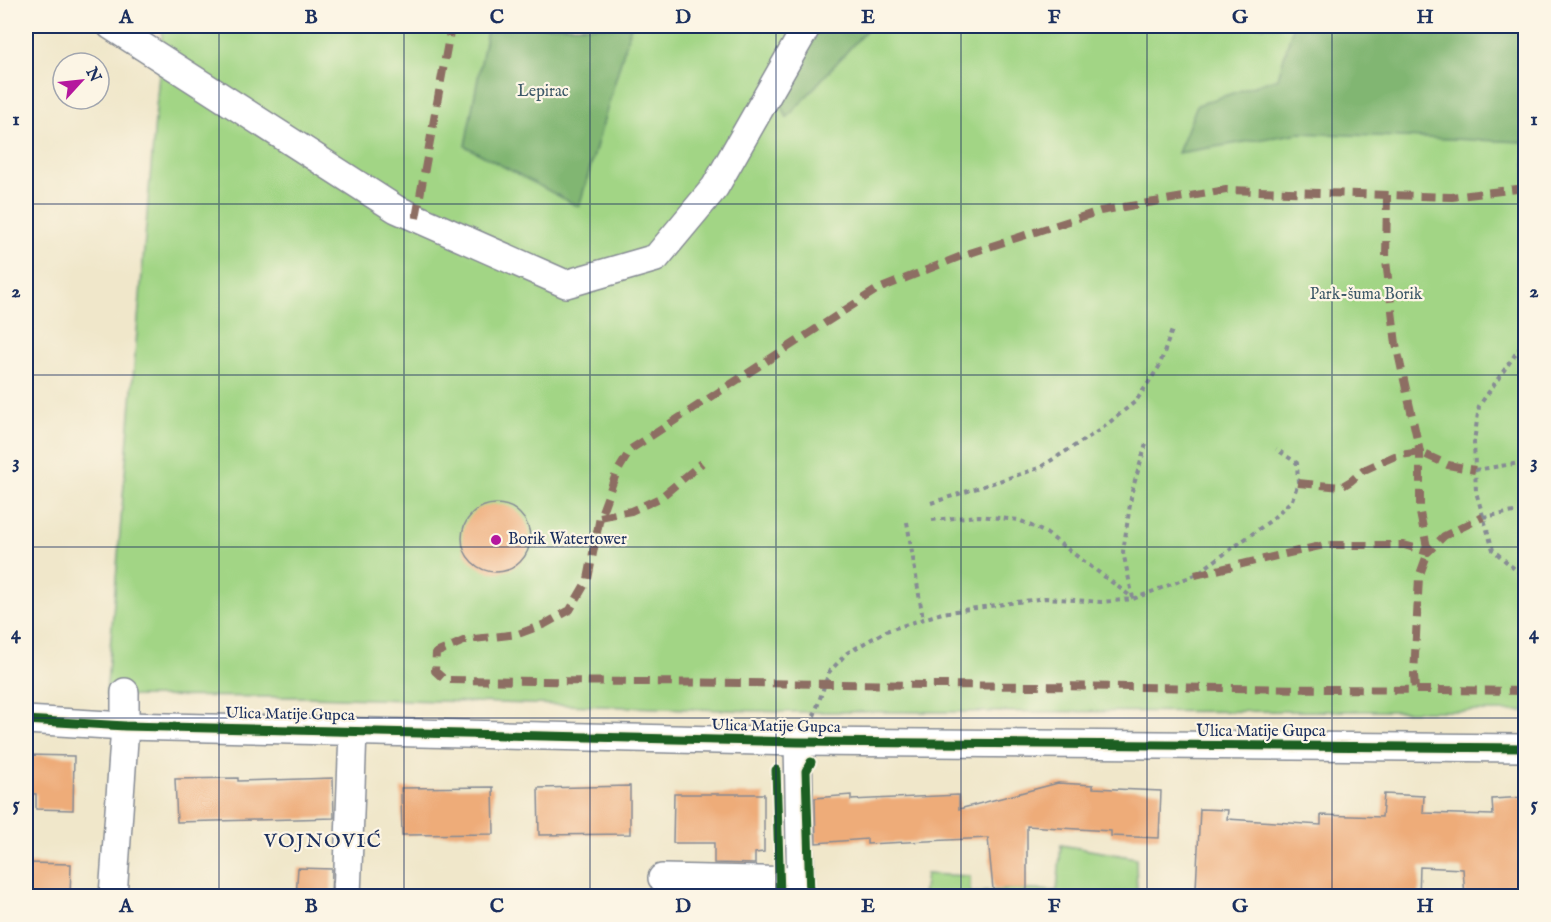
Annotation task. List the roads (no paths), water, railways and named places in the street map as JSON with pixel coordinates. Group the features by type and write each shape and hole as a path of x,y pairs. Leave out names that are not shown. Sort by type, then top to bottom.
{"street":[{"path":"111,26 396,209 566,284 656,258 715,187 807,26"},
{"path":"113,897 125,726 125,692"},
{"name":"Ulica Matije Gupca","path":"26,720 125,726 353,731 805,734 1526,748"},
{"path":"347,897 353,731"},
{"path":"662,878 801,889 805,734"}],"place":[{"name":"Borik Watertower","path":"496,540"}],"district":[{"name":"VOJNOVIĆ","path":"323,841"}],"park label":[{"name":"Lepirac","path":"543,92"},
{"name":"Park-šuma Borik","path":"1366,295"}]}
